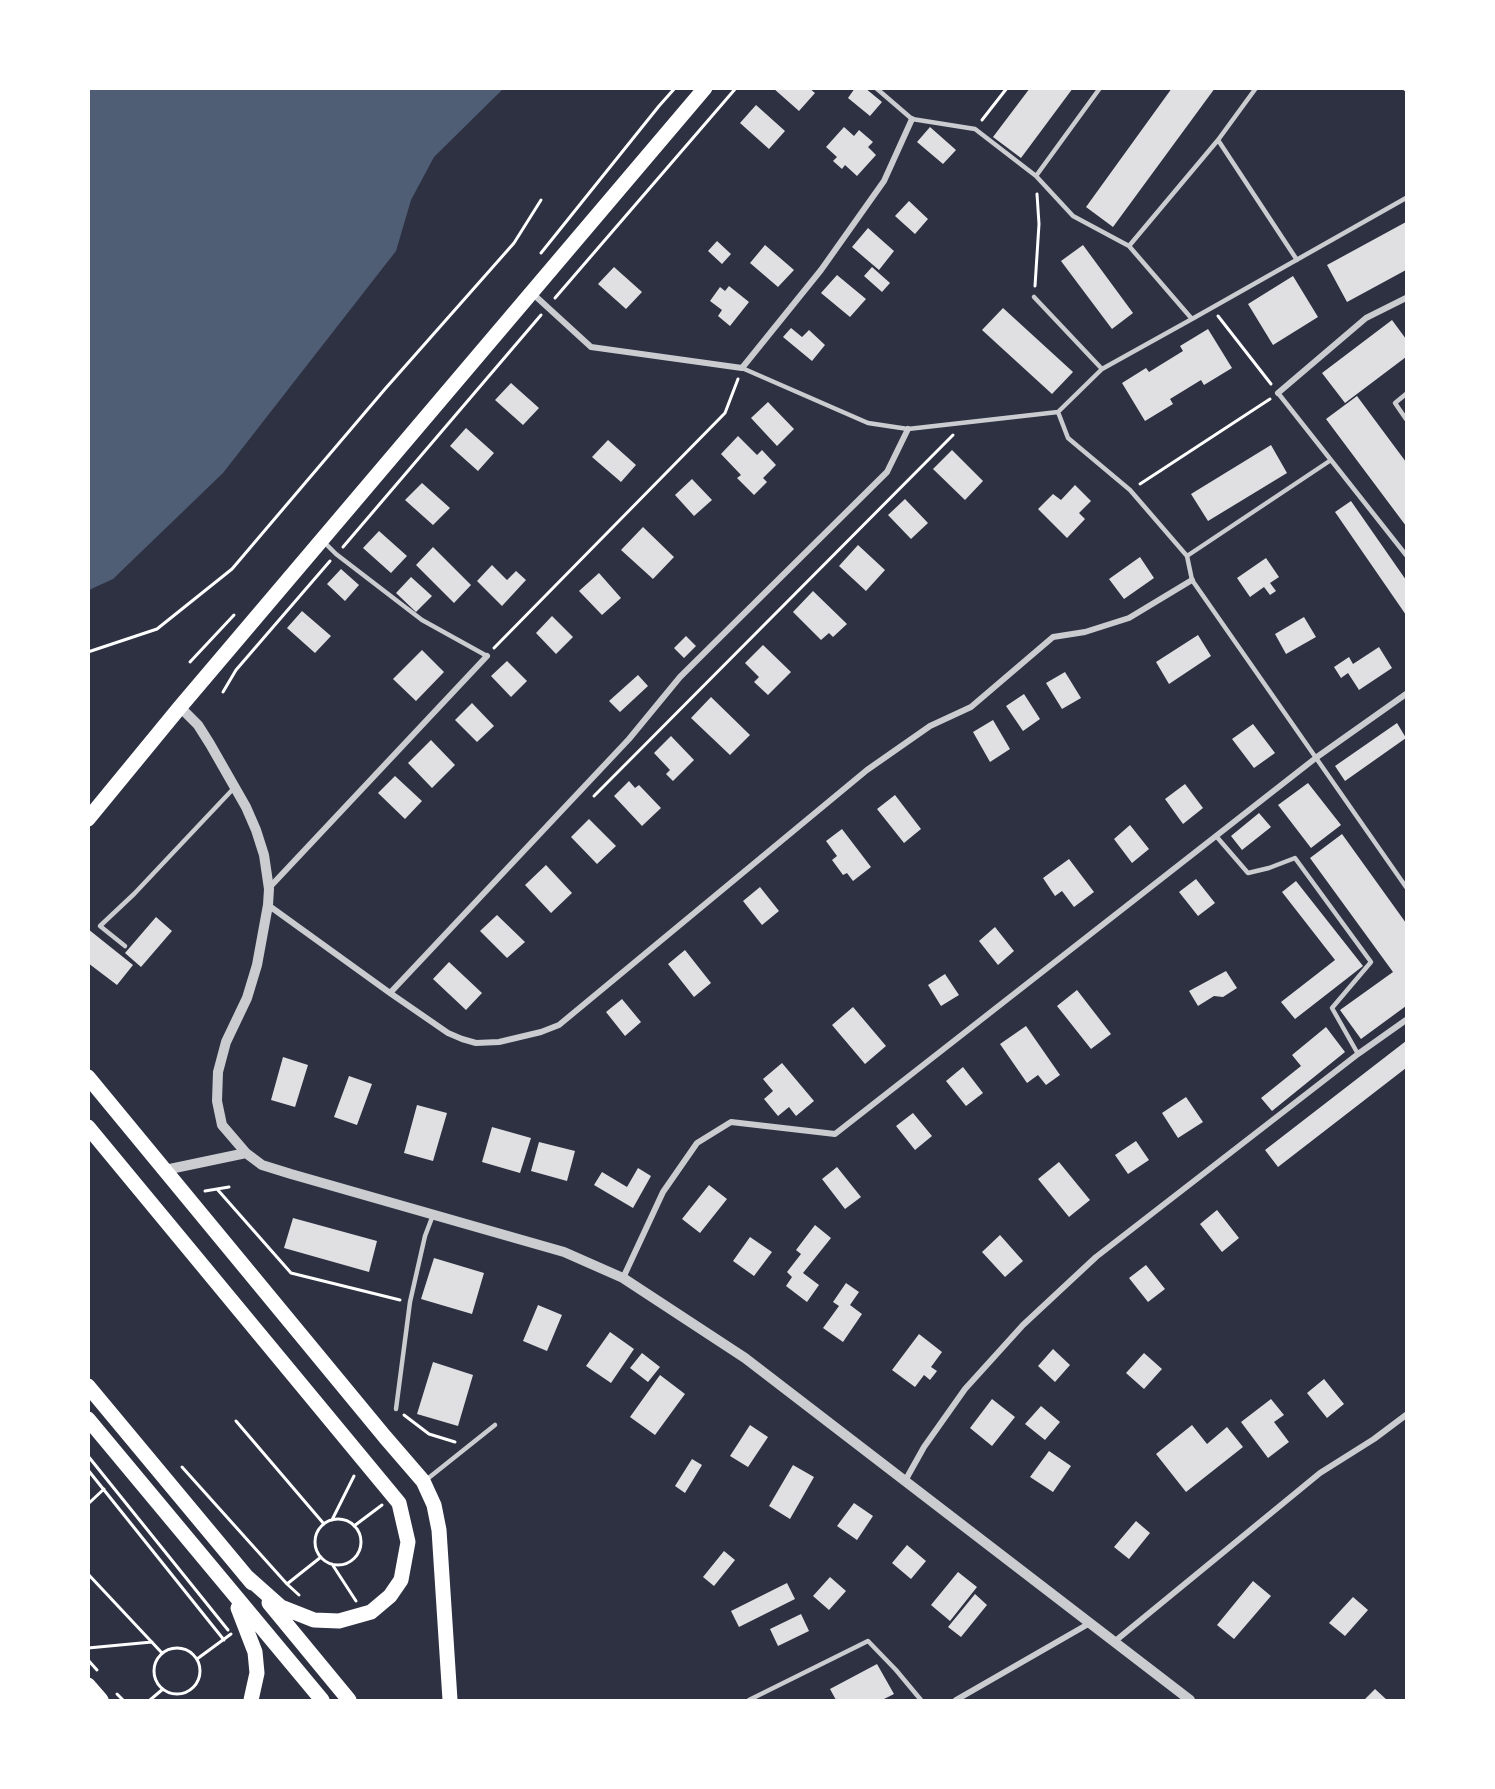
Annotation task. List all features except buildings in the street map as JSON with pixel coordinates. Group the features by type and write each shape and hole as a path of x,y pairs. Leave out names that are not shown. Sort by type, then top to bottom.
{"main road":[{"path":"88,819 180,707 705,88"},
{"path":"88,1077 423,1481 434,1505 440,1530 450,1701"},
{"path":"88,1127 399,1503 408,1542 401,1580 390,1596 371,1612 339,1621 314,1620 281,1607 245,1575"},
{"path":"88,1386 350,1701"},
{"path":"88,1419 322,1701"},
{"path":"231,1592 255,1652 257,1673 251,1701"},
{"path":"88,1685 102,1701"}],"street":[{"path":"532,293 591,347 742,368 821,270 884,181 912,119"},
{"path":"1278,393 1366,318 1407,298"},
{"path":"390,993 629,739 680,677 887,472 908,429"},
{"path":"268,905 447,1033 476,1043 499,1042 541,1032 559,1025 867,770 930,726 971,707 1053,637 1084,632 1129,618 1192,580"},
{"path":"269,889 487,656"},
{"path":"623,1278 663,1191 697,1143 731,1122 835,1134 1317,757 1407,694"},
{"path":"180,707 198,725 234,788 256,830 264,855 269,889 268,905 257,965 247,998 226,1042 218,1072 217,1101 222,1125 246,1153 262,1165 564,1252 623,1278 745,1359 1191,1701"},
{"path":"905,1481 924,1447 965,1389 1023,1325 1096,1257 1358,1054 1407,1020"},
{"path":"165,1170 246,1153"},
{"path":"1114,1642 1320,1473 1407,1415"},
{"path":"956,1701 1090,1623"}],"lane":[{"path":"876,88 912,119 975,129 1036,176 1073,216 1129,246 1192,319"},
{"path":"1036,176 1100,88"},
{"path":"1129,246 1218,141 1256,88"},
{"path":"1218,141 1297,260"},
{"path":"742,368 868,423 908,429 1058,412 1102,369 1407,198"},
{"path":"1034,297 1102,369"},
{"path":"1278,393 1407,555"},
{"path":"1407,394 1395,403 1407,419"},
{"path":"1058,412 1068,438 1130,490 1187,556 1192,580 1407,887"},
{"path":"1187,556 1331,460"},
{"path":"322,540 336,554 422,620 487,656"},
{"path":"125,946 100,926 134,894 234,788"},
{"path":"1216,836 1248,873 1295,858 1371,962 1332,1008 1358,1054"},
{"path":"396,1409 410,1302 425,1236 433,1215"},
{"path":"423,1481 495,1425"},
{"path":"749,1701 868,1641 921,1701"}],"path":[{"path":"223,692 236,670 736,88"},
{"path":"975,129 1006,88"},
{"path":"1034,297 1039,224 1036,176"},
{"path":"88,652 157,628 232,569 385,389 514,243 541,200"},
{"path":"1130,490 1278,393 1212,308"},
{"path":"487,656 725,413 742,368"},
{"path":"592,798 965,423"},
{"path":"217,1189 291,1273 410,1302"},
{"path":"396,1409 429,1434 468,1446"},
{"path":"236,1421 324,1524"},
{"path":"88,1456 231,1634 197,1659"},
{"path":"182,1467 287,1584 296,1593 307,1598"},
{"path":"332,1520 357,1469"},
{"path":"88,1470 224,1640"},
{"path":"88,1504 104,1489"},
{"path":"354,1526 385,1503"},
{"path":"332,1564 345,1564 352,1561 361,1545 361,1537 354,1526 345,1520 332,1520 324,1524 315,1541 316,1550 321,1557 332,1564 354,1602 363,1598"},
{"path":"287,1584 321,1557"},
{"path":"88,1574 162,1653"},
{"path":"88,1648 152,1642"},
{"path":"171,1648 180,1648 187,1650 197,1659 200,1674 197,1682 190,1689 181,1693 163,1689 156,1679 154,1668 162,1653 171,1648"},
{"path":"150,1701 163,1689"}],"water":[{"path":"89,88 503,89 434,157 411,200 396,251 223,473 113,579 89,590"}]}
